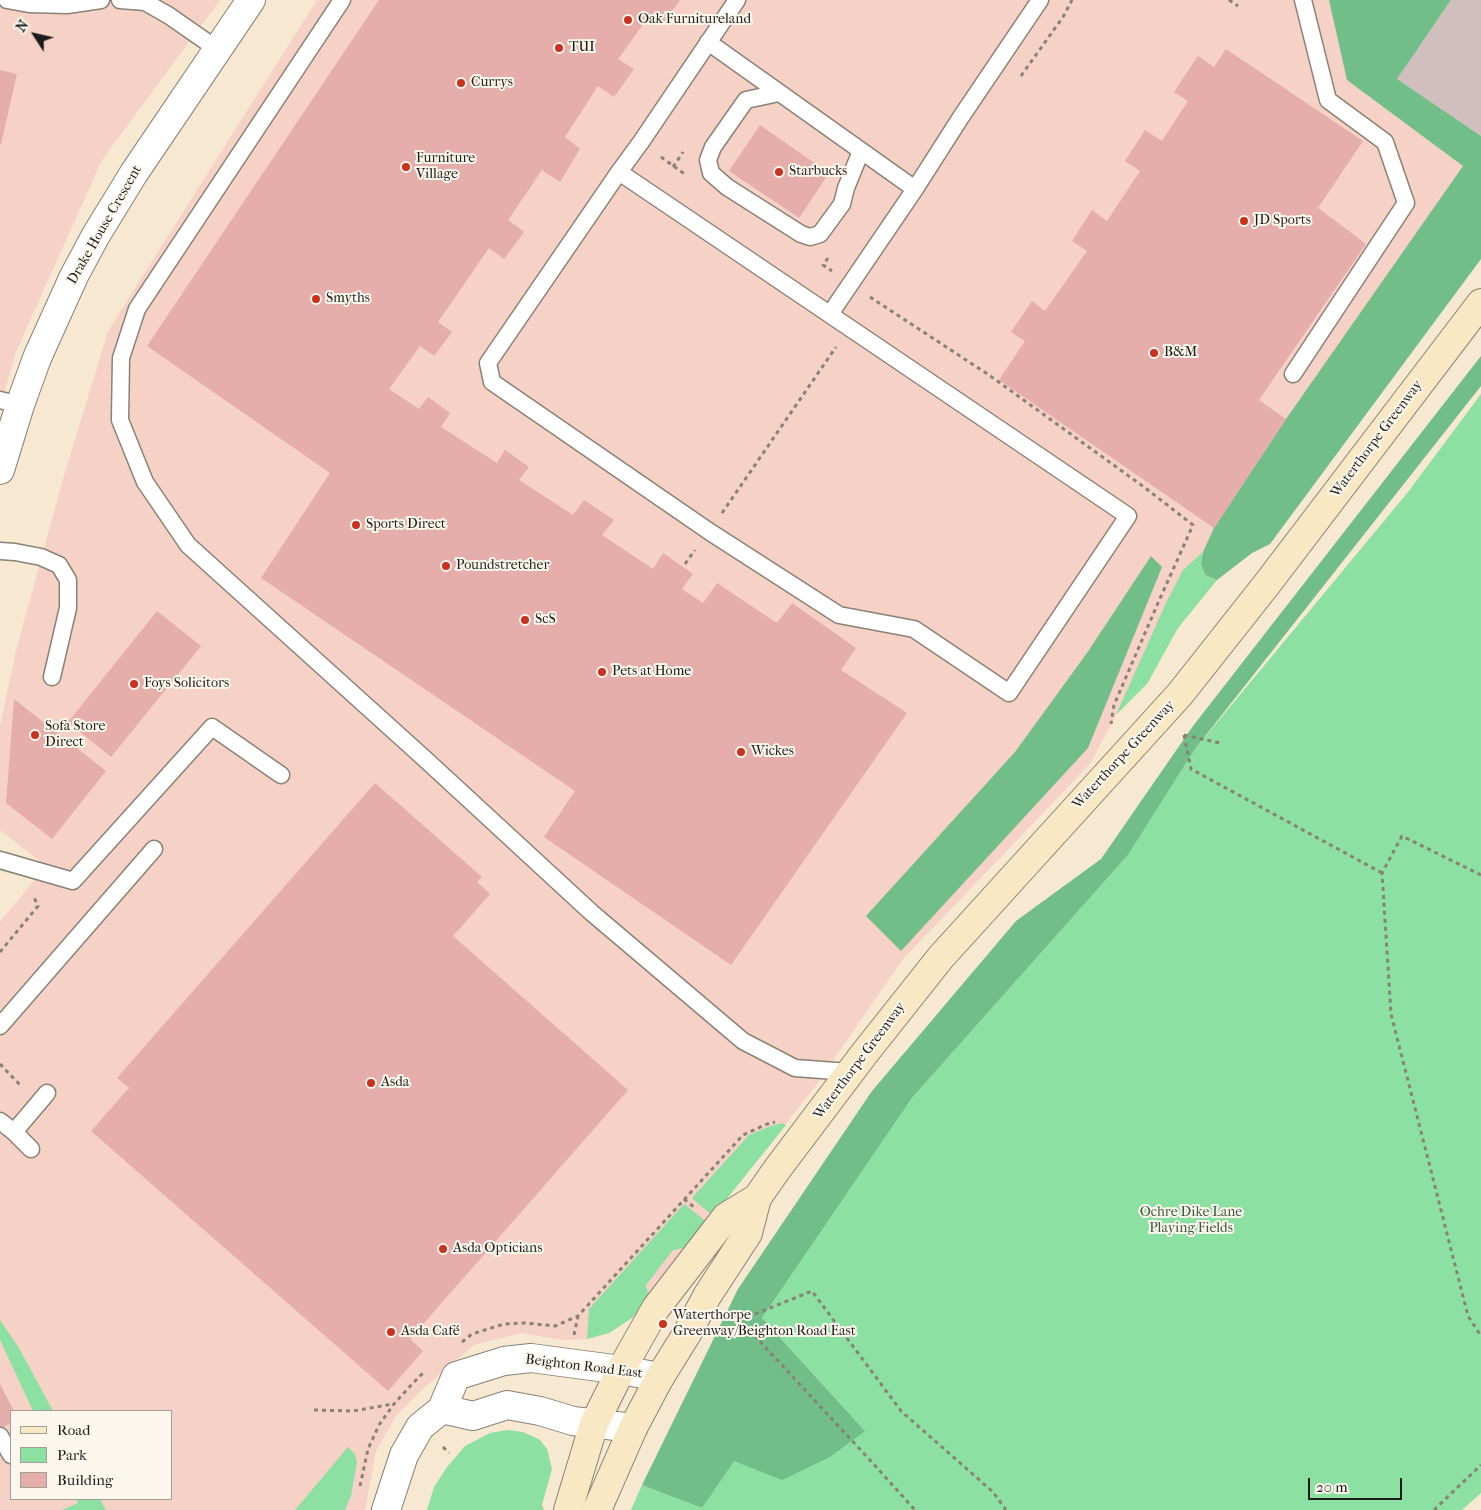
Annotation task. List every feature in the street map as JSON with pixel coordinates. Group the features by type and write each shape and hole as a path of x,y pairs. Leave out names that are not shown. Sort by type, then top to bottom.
{"street":[{"name":"Drake House Crescent","path":"0,470 10,402 37,358 74,276 96,235 134,173 251,0"},
{"name":"Waterthorpe Greenway","path":"597,1510 633,1428 707,1296 748,1233 758,1198 778,1168 849,1072 940,957 1180,694 1273,577 1481,303"},
{"name":"Waterthorpe Greenway","path":"568,1510 594,1424 621,1370 656,1308 726,1216 758,1198"},
{"name":"Beighton Road East","path":"386,1510 409,1444 420,1427 442,1409 456,1376 504,1361 531,1358 660,1377"},
{"path":"442,1409 473,1416 507,1405 540,1411 573,1421 633,1428"}],"lane":[{"path":"7,0 29,4 57,2 67,4 101,0"},
{"path":"120,0 145,2 168,14 217,49"},
{"path":"342,0 137,309 121,358 120,420 145,482 188,545 592,913 736,1035 794,1068 849,1072"},
{"path":"620,172 1128,516 1009,693 914,629 839,615 710,532 492,382 488,363 737,0"},
{"path":"830,314 1040,0"},
{"path":"1294,374 1406,203 1385,142 1328,100 1303,0"},
{"path":"708,42 915,189"},
{"path":"779,93 746,100 713,148 708,160 711,173 727,187 801,234 810,236 820,234 842,204 846,188 861,151"},
{"path":"0,552 15,552 41,557 59,565 68,580 68,608 52,677"},
{"path":"0,860 74,880 212,727 281,775"},
{"path":"0,1026 154,849"},
{"path":"14,1132 43,1098"},
{"path":"0,1122 14,1132 31,1149"},
{"path":"0,1436 10,1454"},
{"path":"0,1467 10,1457"}],"path":[{"path":"1229,0 1238,6"},
{"path":"1180,694 1184,735 1191,769 1382,873"},
{"path":"1184,735 1220,743"},
{"path":"1481,875 1402,836 1382,873 1391,1014 1468,1316 1481,1336"},
{"path":"0,952 38,906 19,865"},
{"path":"0,1064 43,1098"},
{"path":"578,1316 743,1135"},
{"path":"740,1320 812,1291 901,1411 993,1492 1006,1510"},
{"path":"707,1296 740,1320 915,1510"},
{"path":"314,1410 353,1410 394,1404"},
{"path":"1434,1510 1481,1465"}],"shaded area":[{"path":"0,0 220,0 102,160 16,352 0,406"},
{"path":"317,0 1397,0 1477,150 1203,552 1090,764 903,959 814,1088 632,1318 609,1333 587,1339 563,1340 521,1333 474,1345 424,1388 396,1416 376,1451 365,1510 0,1510 0,922 46,866 0,830 0,726 16,651 63,479 108,331"},
{"path":"1451,0 1481,0 1481,136 1397,79"}],"green space":[{"path":"1329,0 1451,0 1397,79 1481,136 1481,259 1270,544 1252,553 1217,580 1205,575 1201,564 1203,552 1214,528 1286,419 1463,166 1347,80"},
{"path":"1481,356 1481,386 1195,749 1128,855 912,1098 762,1318 865,1431 830,1457 782,1480 734,1461 702,1508 642,1485 738,1289 872,1091 1016,921 1101,859 1193,726"},
{"name":"Ochre Dike Lane Playing Fields","path":"1481,394 1481,1493 1462,1510 631,1510 642,1485 702,1508 730,1459 865,1431 762,1318 912,1098 1128,855 1195,749 1408,492"},
{"path":"1203,552 1201,564 1205,575 1217,580 1178,628 1147,684 1116,715 1165,605 1183,570"},
{"path":"1151,556 1162,567 1088,748 901,951 866,916 1015,752 1087,653"},
{"path":"782,1123 786,1125 713,1216 692,1198 749,1135"},
{"path":"684,1204 708,1223 689,1247 673,1250 646,1285 649,1299 632,1318 609,1333 587,1339 589,1309"},
{"path":"0,1320 19,1348 52,1410 33,1410 0,1340"},
{"path":"508,1430 523,1432 540,1440 547,1449 552,1469 542,1505 544,1510 427,1510 434,1487 447,1467 465,1446 490,1433"},
{"path":"348,1447 355,1454 357,1462 351,1496 345,1510 295,1510"},
{"path":"76,1500 101,1500 106,1510 62,1510 78,1503"}],"building":[{"path":"379,0 680,0 663,24 650,15 618,59 634,69 614,97 598,86 565,137 580,149 560,182 542,170 508,220 524,232 504,259 489,248 438,322 452,332 434,356 420,346 389,389 419,409 428,397 450,413 441,427 497,463 505,450 529,467 519,480 573,515 584,500 614,520 602,535 653,569 663,553 693,574 682,589 703,603 717,583 777,623 792,603 856,648 841,670 907,713 731,965 544,837 575,791 261,578 330,473 147,346"},
{"path":"1226,49 1363,141 1318,208 1366,244 1259,400 1286,419 1214,528 999,380 1025,341 1011,332 1032,301 1045,311 1087,251 1072,241 1092,210 1107,221 1140,171 1125,161 1145,130 1162,141 1188,101 1174,92 1198,56 1214,67"},
{"path":"0,70 17,74 1,144 0,144"},
{"name":"Starbucks","path":"760,125 829,173 799,218 729,171"},
{"name":"Foys Solicitors","path":"157,611 201,646 111,757 68,722"},
{"name":"Sofa Store Direct","path":"14,699 106,771 52,839 6,803"},
{"name":"Asda","path":"375,783 482,877 477,882 490,894 453,936 628,1090 410,1339 423,1351 388,1391 91,1131 129,1088 117,1078"},
{"path":"0,1384 13,1410 10,1410 10,1424 0,1429"}],"place":[{"name":"Oak Furnitureland","path":"628,20"},
{"name":"TUI","path":"559,48"},
{"name":"Currys","path":"461,83"},
{"name":"Furniture Village","path":"406,167"},
{"name":"Starbucks","path":"779,172"},
{"name":"JD Sports","path":"1244,221"},
{"name":"Smyths","path":"316,299"},
{"name":"B&M","path":"1154,353"},
{"name":"Sports Direct","path":"356,525"},
{"name":"Poundstretcher","path":"446,566"},
{"name":"ScS","path":"525,620"},
{"name":"Pets at Home","path":"602,672"},
{"name":"Foys Solicitors","path":"134,684"},
{"name":"Sofa Store Direct","path":"35,735"},
{"name":"Wickes","path":"741,752"},
{"name":"Asda","path":"371,1083"},
{"name":"Asda Opticians","path":"443,1249"},
{"name":"Waterthorpe Greenway/Beighton Road East","path":"663,1324"},
{"name":"Asda Café","path":"391,1332"}]}
